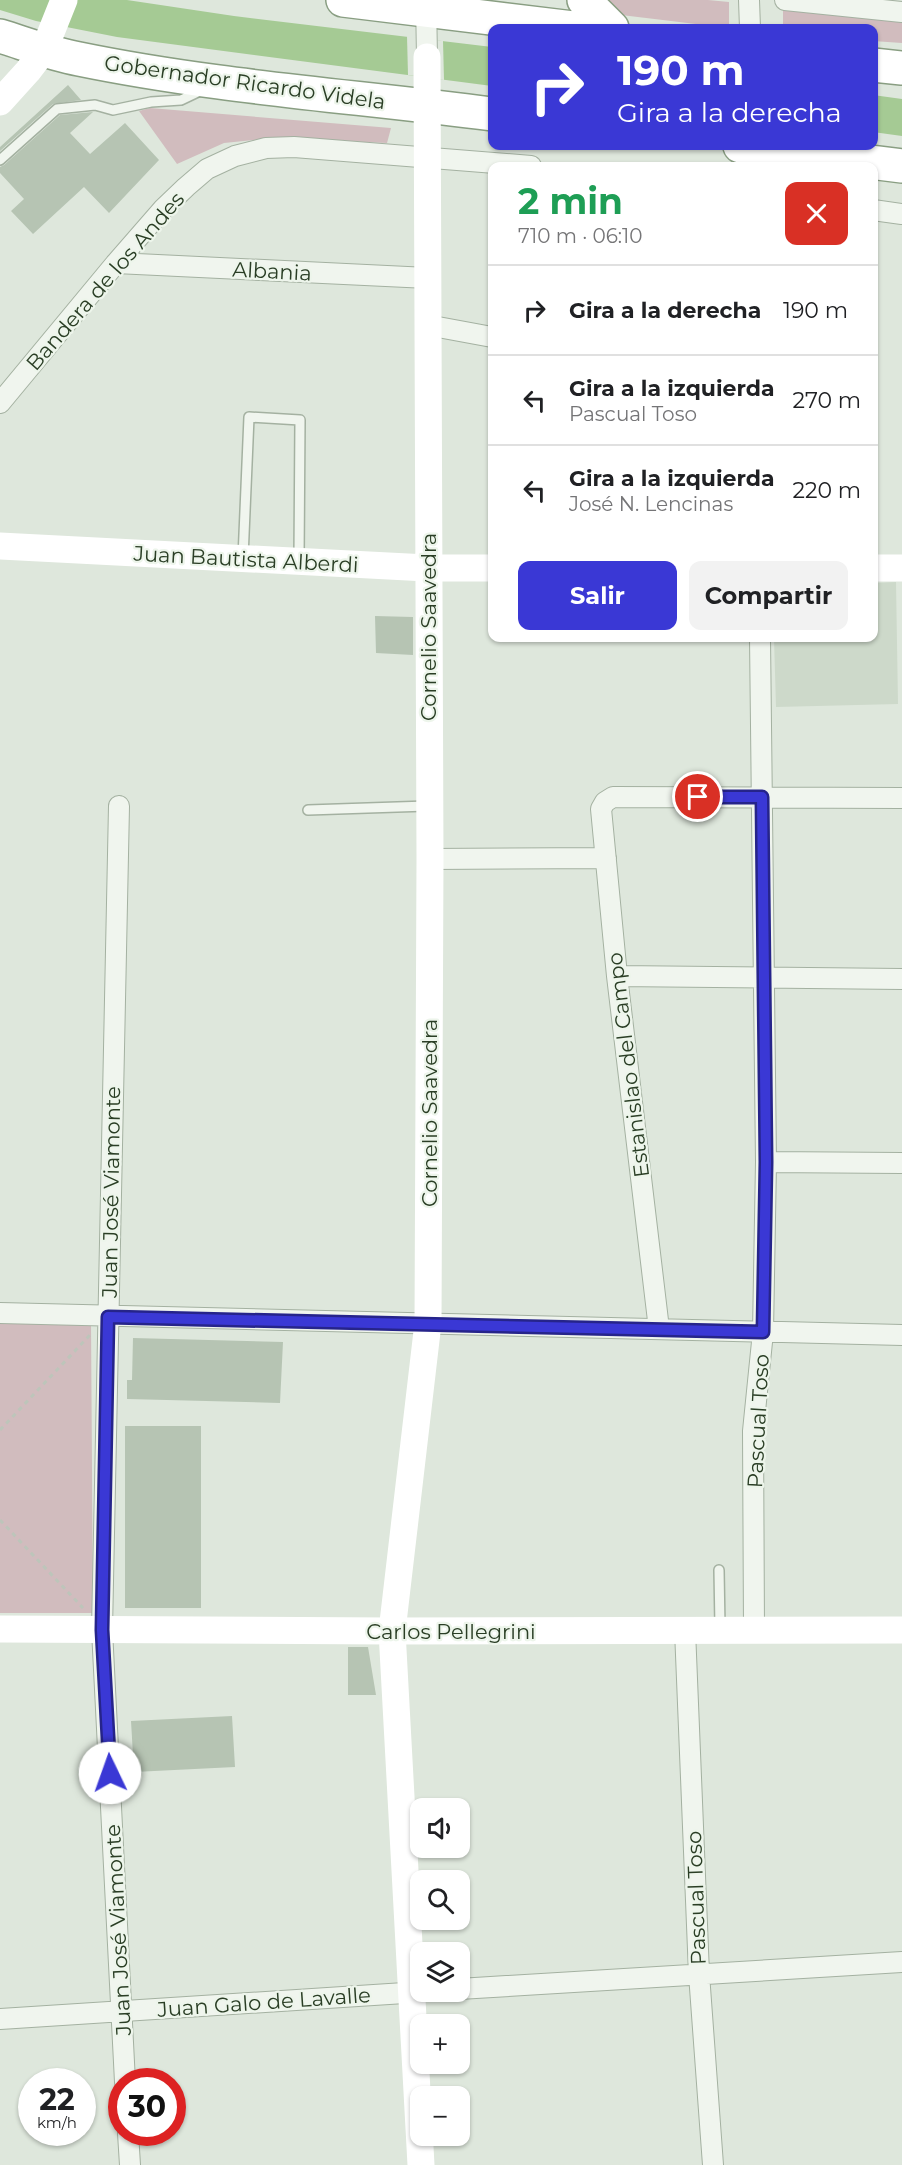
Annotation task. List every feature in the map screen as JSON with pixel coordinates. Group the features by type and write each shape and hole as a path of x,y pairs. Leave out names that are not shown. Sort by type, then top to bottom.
{"highway":[{"name":"Gobernador Ricardo Videla","path":"343,0 427,48 488,110"},
{"path":"584,0 608,24"},
{"name":"Gobernador Ricardo Videla","path":"0,36 56,20 98,63 219,82 488,40"},
{"path":"878,65 902,68"},
{"path":"750,151 861,162"},
{"path":"878,164 902,166"}],"street":[{"path":"749,0 750,24"},
{"path":"785,0 902,12"},
{"path":"2,97 28,71 56,20"},
{"name":"Cornelio Saavedra","path":"412,1942 392,1631 428,1323 430,859 427,568 427,48"},
{"name":"Bandera de los Andes","path":"0,403 163,209 207,169 235,156 266,148 294,147 488,163"},
{"path":"878,211 902,214"},
{"name":"Albania","path":"116,263 428,278"},
{"path":"428,325 488,336"},
{"name":"Juan Bautista Alberdi","path":"0,546 427,568 488,568"},
{"path":"878,568 902,568"},
{"name":"Pascual Toso","path":"754,1629 753,1431 763,1332 766,1162 760,642"},
{"name":"Estanislao del Campo","path":"659,1329 617,976 601,809 605,802 613,797 762,797"},
{"path":"762,797 902,798"},
{"name":"Juan José Viamonte","path":"119,806 102,1630 124,2068"},
{"path":"430,859 606,858"},
{"path":"617,976 902,979"},
{"path":"766,1162 902,1163"},
{"path":"0,1313 902,1335"},
{"name":"Carlos Pellegrini","path":"0,1629 902,1630"},
{"name":"Pascual Toso","path":"685,1630 699,1974 713,2165"},
{"path":"470,1988 902,1962"},
{"name":"Juan Galo de Lavalle","path":"0,2019 410,1992"},
{"name":"Cornelio Saavedra","path":"415,2002 421,2165"},
{"path":"128,2146 129,2165"}],"lane":[{"path":"0,160 57,109 95,105 113,110 151,102 181,100 219,82"},
{"path":"243,559 249,417 300,420 299,561"},
{"path":"308,810 429,806"},
{"path":"719,1570 720,1629"}],"path":[{"path":"0,1430 108,1317"},
{"path":"0,1520 102,1630"}],"shaded area":[{"path":"0,0 127,0 234,16 488,47 488,85 117,37 36,21 0,10"},
{"path":"602,0 729,2 729,24 696,24 613,14"},
{"path":"783,10 902,21 902,43 878,41 878,24 783,24"},
{"path":"878,96 902,99 902,136 878,133"},
{"path":"150,108 391,128 387,143 274,138 224,143 177,164 139,111"},
{"path":"896,582 898,704 776,707 774,642 878,642 878,583"},
{"path":"0,1322 91,1323 93,1613 0,1613"}],"pier":[{"path":"407,36 443,41 444,80 408,75"}],"building":[{"path":"68,85 81,100 53,104 0,151 0,147"},
{"path":"93,112 70,133 90,154 125,123 159,160 109,213 84,187 33,234 11,211 24,199 0,173 0,167 60,115"},
{"path":"375,616 413,617 413,655 376,653"},
{"path":"133,1338 283,1342 280,1403 127,1399 127,1380 132,1380"},
{"path":"125,1426 201,1426 201,1608 125,1608"},
{"path":"348,1647 368,1647 376,1695 348,1695"},
{"path":"232,1716 235,1767 134,1772 131,1721"}],"route":[{"path":"110,1773 102,1630 108,1317 763,1332 766,1162 762,797 698,797"}]}
